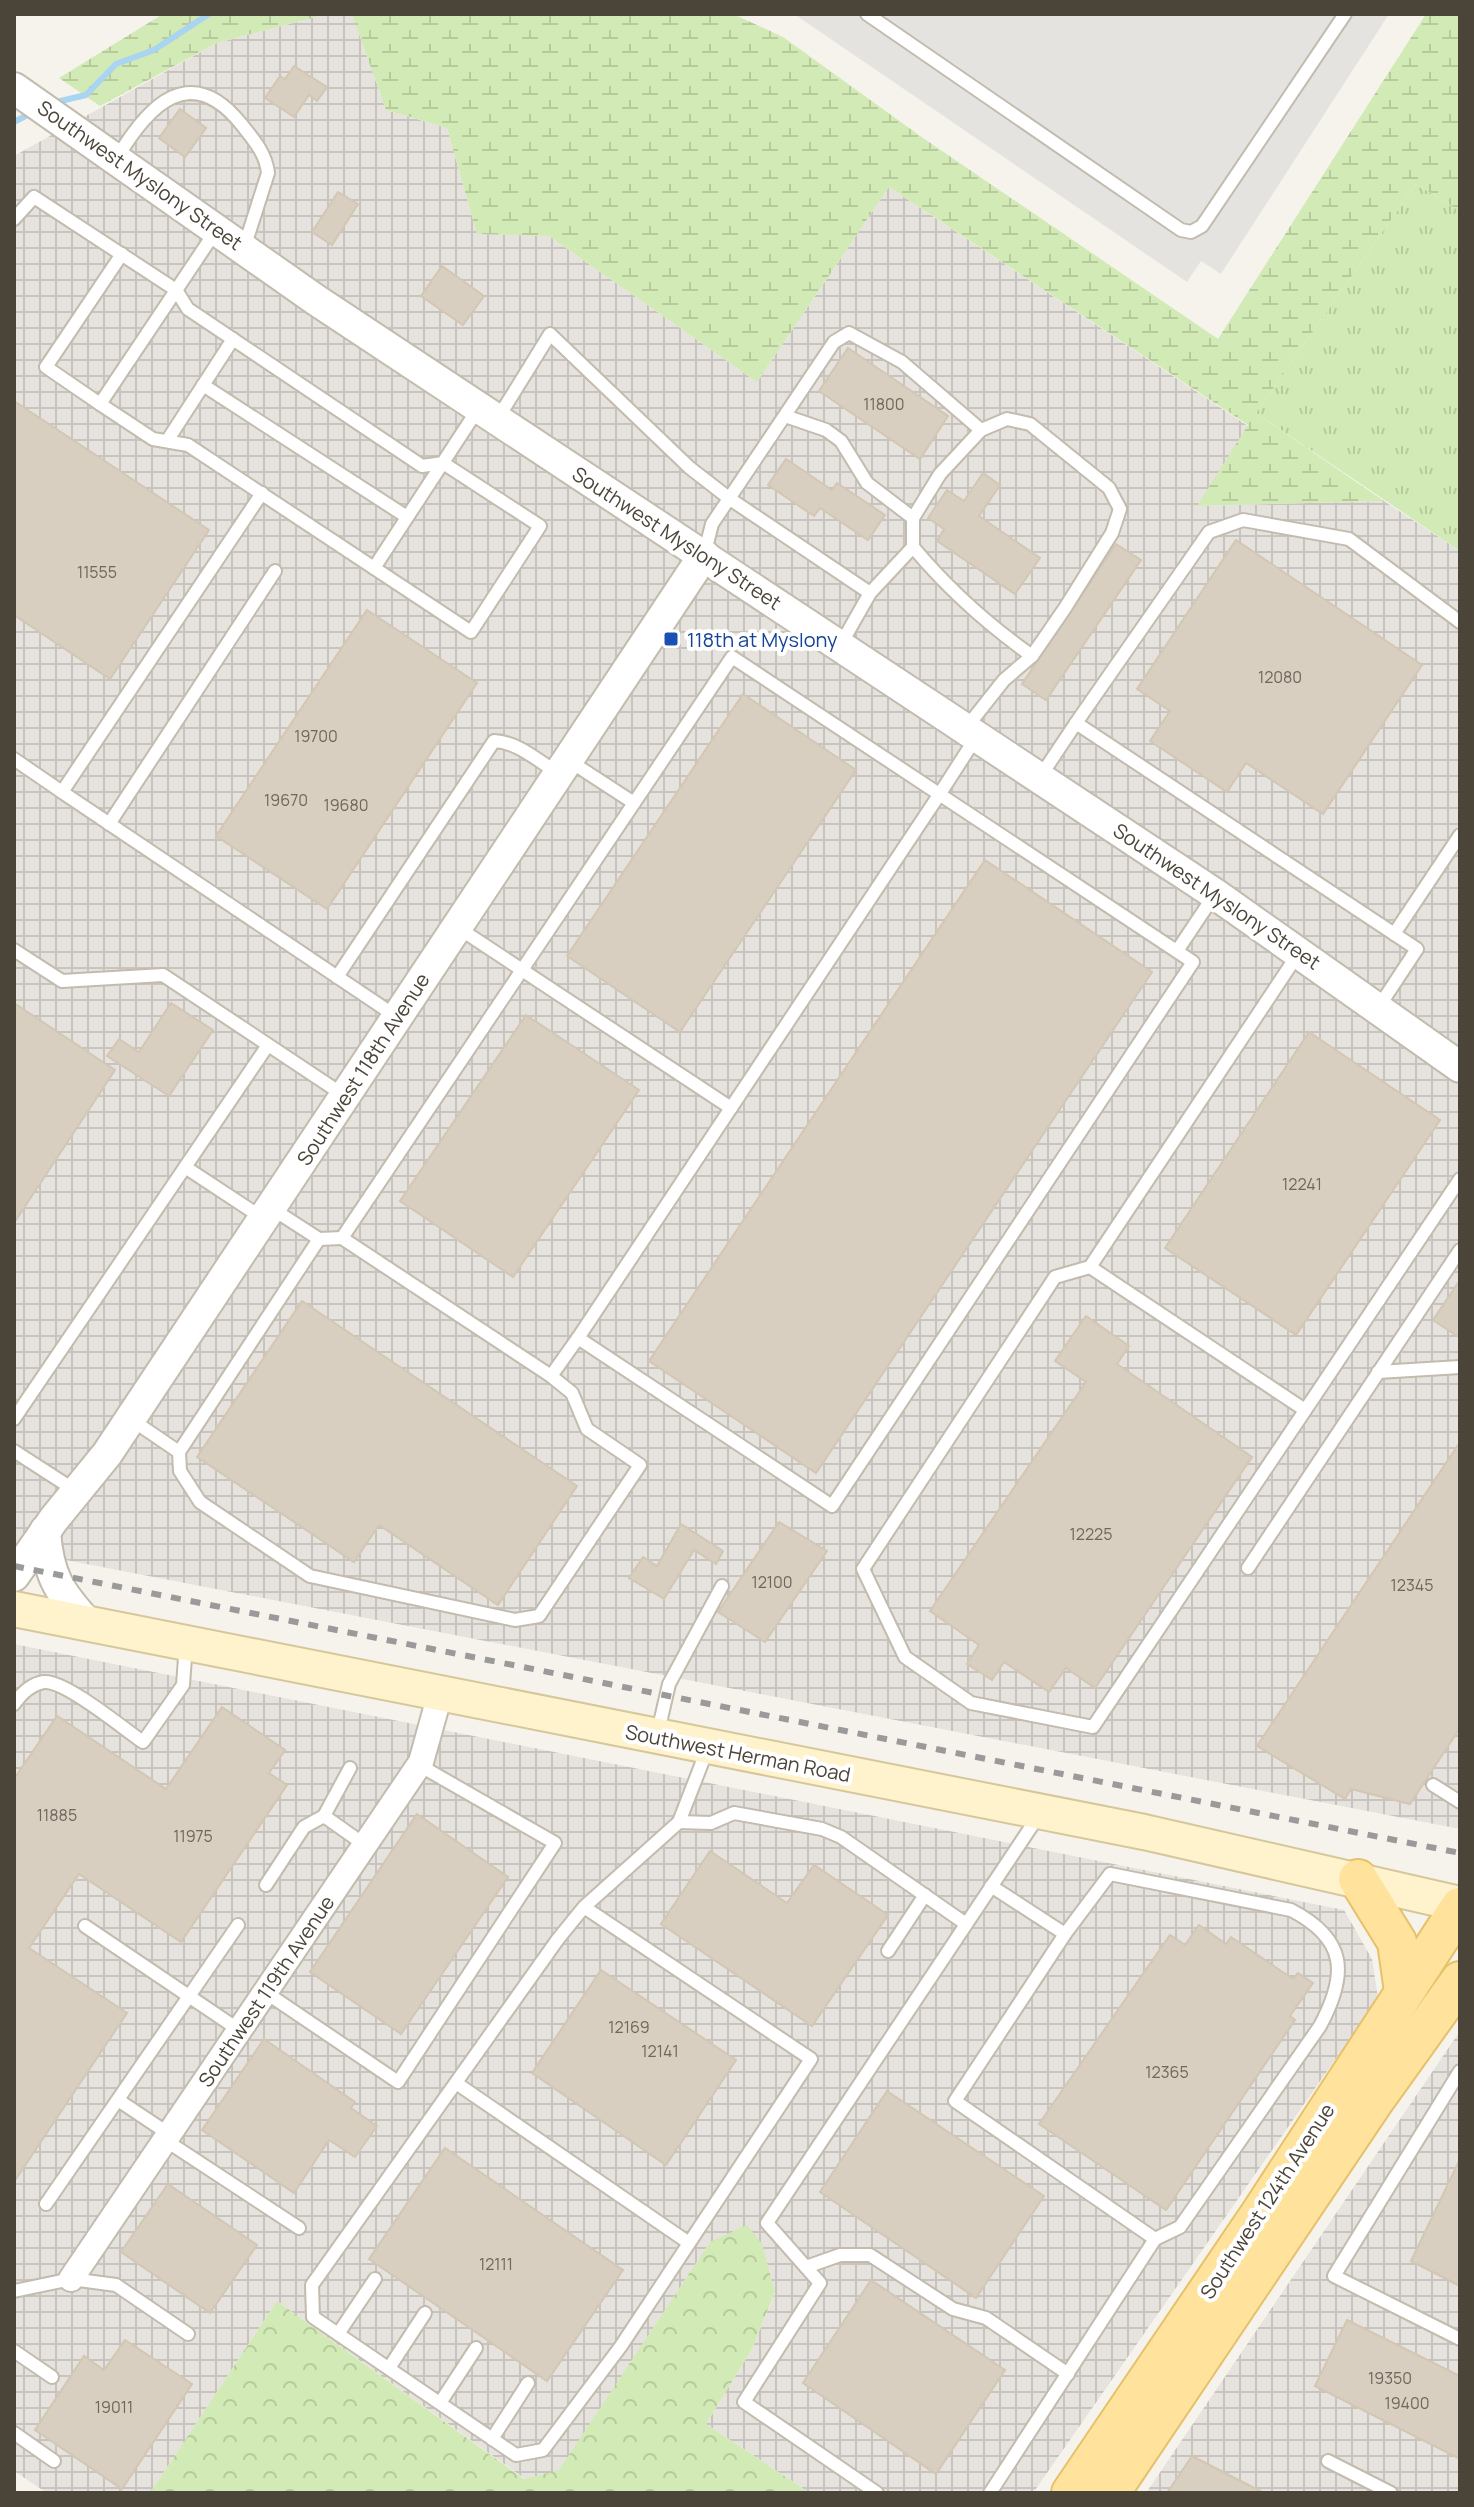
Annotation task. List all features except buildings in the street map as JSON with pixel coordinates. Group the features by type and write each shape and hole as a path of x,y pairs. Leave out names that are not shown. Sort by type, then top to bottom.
{"main road":[{"name":"Southwest Herman Road","path":"14,1609 1041,1812 1358,1879 1460,1906"},
{"path":"1358,1879 1397,1942 1404,1991"},
{"name":"Southwest 124th Avenue","path":"1071,2493 1260,2214 1460,1906"},
{"name":"Southwest 124th Avenue","path":"1110,2493 1374,2101 1460,1981"}],"street":[{"name":"Southwest Myslony Street","path":"14,88 488,415 841,644 1215,894 1460,1067"},
{"name":"Southwest 118th Avenue","path":"14,1576 131,1419 704,555"},
{"path":"45,1531 50,1572 65,1599 89,1625"},
{"name":"Southwest 119th Avenue","path":"71,2279 419,1765 426,1751 440,1694"}],"lane":[{"path":"867,14 1181,230 1191,232 1202,226 1345,14"},
{"path":"105,151 133,131 163,100 186,93 206,94 247,132 267,163 268,173 244,248"},
{"path":"14,219 34,197 122,254 176,290 188,309 422,466 443,463 540,526 471,632 188,445 153,439 46,367 122,254"},
{"path":"100,404 217,229"},
{"path":"704,555 712,524 834,342 849,333 902,362 981,430"},
{"path":"374,568 443,463 488,415 550,334 690,468 730,499 870,593"},
{"path":"167,441 233,339"},
{"path":"203,385 407,517"},
{"path":"785,416 826,430 841,441 867,483 913,518"},
{"path":"551,1376 939,795 1004,680 1032,656 1112,533 1120,509 1109,488 1030,424 1007,419 981,430 940,474 913,518 913,547 940,579 991,627 1032,656"},
{"path":"62,792 262,493"},
{"path":"1040,777 1209,532 1243,520 1349,539 1460,622"},
{"path":"841,644 870,593 913,547"},
{"path":"109,824 275,571"},
{"path":"342,1238 732,657 1193,962 832,1506 578,1338"},
{"path":"1076,723 1417,949 1378,1008"},
{"path":"337,977 494,741 505,741 634,803"},
{"path":"14,759 397,1017"},
{"path":"1394,934 1460,835"},
{"path":"1177,951 1215,894"},
{"path":"457,927 731,1108"},
{"path":"14,950 62,981 163,975 345,1096"},
{"path":"1299,951 1090,1267 1055,1277 863,1569 905,1657 971,1703 1093,1727 1460,1179"},
{"path":"14,1419 268,1045"},
{"path":"185,1167 267,1214 319,1239 342,1238 551,1376 572,1393 587,1429 640,1465 539,1616 515,1620 310,1576 200,1502 180,1471 179,1452 319,1239"},
{"path":"1248,1568 1458,1258"},
{"path":"1090,1267 1305,1410"},
{"path":"1378,1372 1460,1367"},
{"path":"131,1419 179,1452"},
{"path":"14,1451 76,1491"},
{"path":"657,1737 669,1684 722,1586"},
{"path":"14,1704 30,1687 46,1681 64,1687 143,1742 183,1685 186,1644"},
{"path":"584,1907 811,2059 621,2346 543,2450 516,2455 313,2317 312,2285 584,1907 679,1822 708,1747"},
{"path":"265,1992 398,2082 555,1843 419,1765"},
{"path":"266,1885 304,1827 324,1816 350,1768"},
{"path":"1433,1785 1460,1802"},
{"path":"877,2493 744,2402 820,2283 767,2223 1041,1812"},
{"path":"679,1822 711,1823 734,1813 822,1829 841,1837 966,1924"},
{"path":"324,1816 365,1845"},
{"path":"990,2493 1155,2239 1180,2227 1320,2026 1333,2000 1340,1968 1335,1947 1313,1921 1291,1910 1110,1874 1065,1934 955,2101 1155,2239"},
{"path":"991,1886 1065,1934"},
{"path":"888,1951 925,1895"},
{"path":"46,2204 238,1925"},
{"path":"85,1926 239,2030"},
{"path":"1460,2071 1334,2276 1460,2339"},
{"path":"456,2083 689,2243"},
{"path":"118,2100 299,2228"},
{"path":"806,2267 840,2255 870,2255 953,2309 986,2318 1068,2374"},
{"path":"14,2291 71,2279 116,2285 188,2334"},
{"path":"338,2334 375,2279"},
{"path":"389,2368 425,2313"},
{"path":"440,2403 476,2348"},
{"path":"14,2351 52,2377"},
{"path":"492,2439 528,2383"},
{"path":"14,2433 54,2461"},
{"path":"1328,2461 1391,2493"}],"shaded area":[{"path":"327,14 352,14 386,110 447,128 477,234 549,236 757,382 889,187 1248,426 1198,506 1384,501 1460,551 1460,1829 14,1550 14,156 217,43"},
{"path":"794,14 1389,14 1221,274 1201,261 1187,282"},
{"path":"14,1644 1344,1910 1372,1959 1378,1998 1033,2493 810,2493 706,2424 752,2349 775,2293 710,2242 560,2470 525,2479 277,2301 150,2493 47,2493 14,2471"},
{"path":"1460,2031 1460,2493 1146,2493"}],"green space":[{"path":"163,14 327,14 217,43 100,106 59,78"},
{"path":"352,14 733,14 783,37 923,138 1218,339 1426,14 1460,14 1460,211 1416,184 1256,413 1384,501 1197,506 1248,425 889,187 757,382 549,236 477,234 447,128 386,110"},
{"path":"1416,184 1460,211 1460,551 1256,413"},
{"path":"747,2225 762,2244 775,2292 752,2349 706,2424 810,2493 150,2493 277,2301 524,2479 559,2470 710,2242"}],"waterway":[{"path":"52,103 86,95 116,64 154,50 209,14"},
{"path":"14,122 31,113"}],"railway":[{"path":"14,1566 1460,1853"}],"place":[{"name":"118th at Myslony","path":"671,639"}]}
